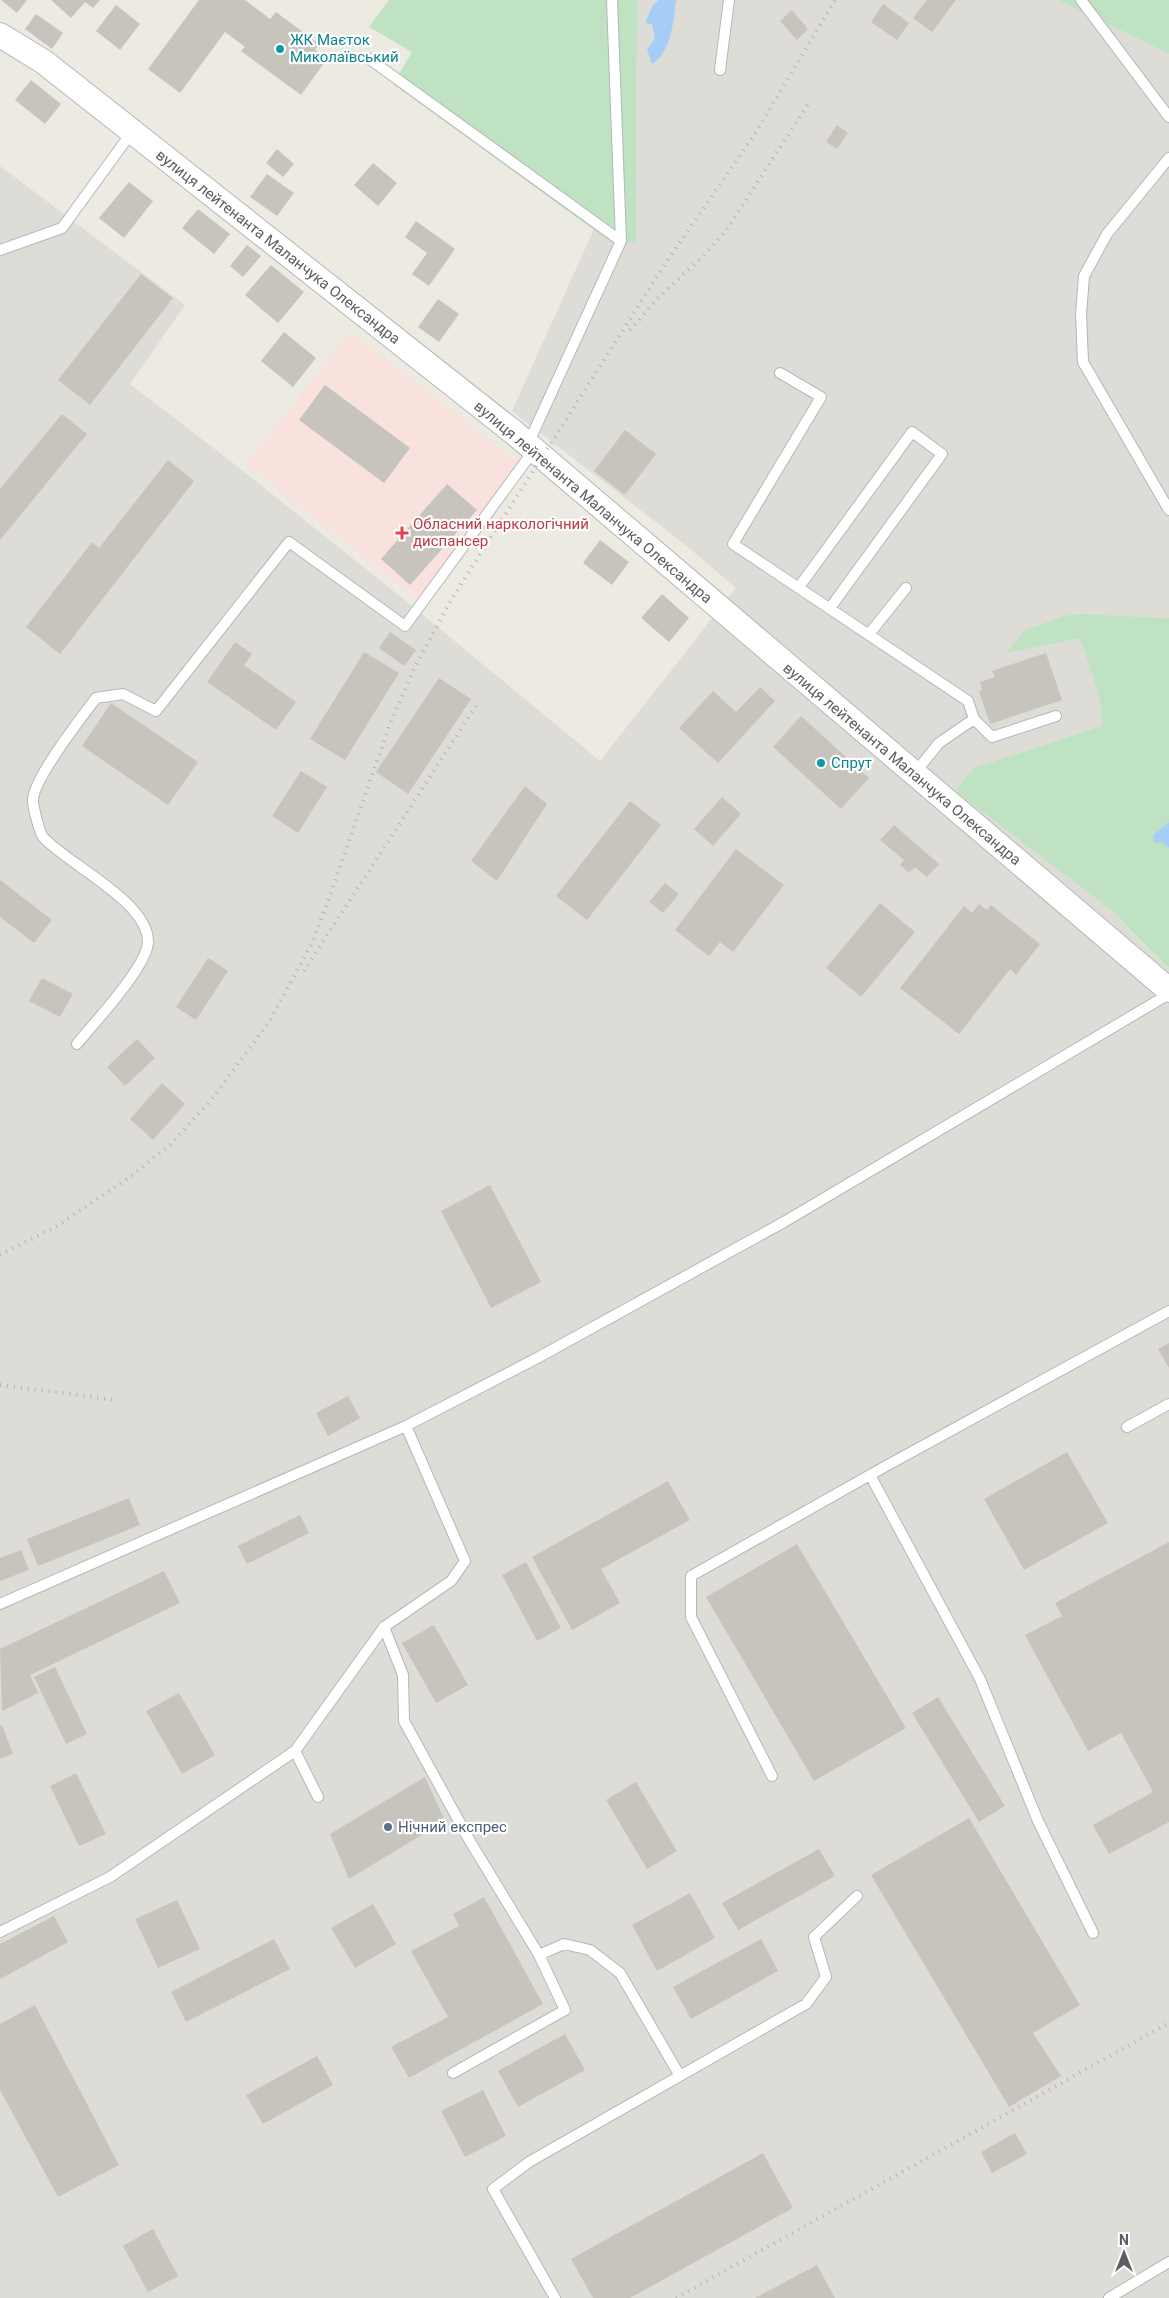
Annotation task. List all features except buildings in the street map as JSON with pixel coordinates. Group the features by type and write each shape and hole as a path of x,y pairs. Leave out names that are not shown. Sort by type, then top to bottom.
{"street":[{"name":"вулиця лейтенанта Маланчука Олександра","path":"0,35 44,62 531,448 1169,990"}],"lane":[{"path":"77,1044 141,965 148,942 143,921 115,893 42,836 32,800 48,765 96,698 123,694 156,711 289,542 405,626 531,448 621,241 612,0"},
{"path":"720,70 728,0"},
{"path":"1081,0 1169,117"},
{"path":"368,58 621,241"},
{"path":"0,250 30,241 62,228 132,132"},
{"path":"1169,158 1107,234 1084,276 1081,314 1083,362 1169,510"},
{"path":"780,373 821,397 734,544 968,701 974,718 992,737 1056,716"},
{"path":"799,587 912,432 942,454 830,608"},
{"path":"869,634 906,588"},
{"path":"914,774 939,743 974,718"},
{"path":"0,1604 406,1426 540,1357 784,1222 1169,994"},
{"path":"772,1776 691,1617 691,1576 870,1475 1169,1311"},
{"path":"1127,1427 1169,1404"},
{"path":"0,1932 110,1877 295,1751 384,1627 451,1581 465,1561 406,1426"},
{"path":"870,1475 980,1680 1038,1821 1093,1933"},
{"path":"384,1627 403,1675 404,1721 471,1843 539,1955 565,2010 452,2073"},
{"path":"295,1751 318,1797"},
{"path":"555,2298 493,2189 529,2162 806,2004 826,1978 814,1937 857,1896"},
{"path":"539,1955 564,1944 590,1950 620,1973 680,2076"},
{"path":"1109,2298 1169,2262"}],"shaded area":[{"path":"638,0 1058,0 1169,54 1169,618 1068,615 1080,637 1100,699 1102,726 973,768 955,791 1115,913 1136,937 1169,968 1169,2298 0,2298 0,166 185,305 130,384 242,470 416,609 600,761 736,588 683,543 512,411 594,229 612,243 636,94"},
{"name":"Обласний наркологічний диспансер","path":"350,333 520,464 420,601 247,464"}],"green space":[{"path":"389,0 638,0 636,242 612,243 393,84 412,52 369,27"},
{"path":"1058,0 1169,0 1169,54"},
{"path":"1068,615 1169,618 1169,822 1153,835 1169,848 1169,968 1115,913 955,791 973,768 1102,726 1100,699 1080,638 1006,653 1025,630"}],"water":[{"path":"659,0 676,0 668,44 664,52 652,64 647,50 655,38 652,24 645,23 653,5"},
{"path":"1169,822 1169,848 1161,842 1154,843 1153,835"}],"railway":[{"path":"0,1255 57,1226 130,1177 172,1143 211,1100 269,1022 311,945 390,724 416,665 451,600 667,261 756,132 835,0"},
{"path":"630,330 658,298 702,257 725,232 809,103"},
{"path":"304,971 476,706"},
{"path":"0,1385 117,1400"},
{"path":"676,2298 1169,2023"}],"place":[{"name":"ЖК Маєток Миколаївський","path":"280,49"},
{"name":"Обласний наркологічний диспансер","path":"402,533"},
{"name":"Спрут","path":"821,763"},
{"name":"Нічний експрес","path":"388,1827"}]}
